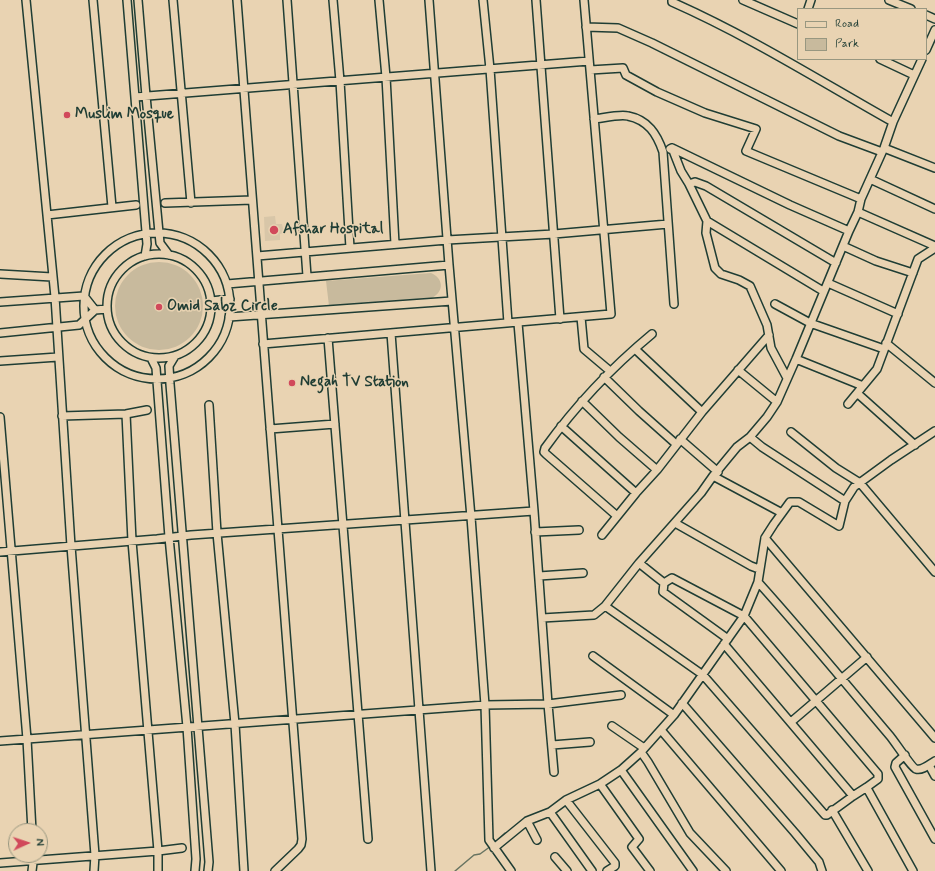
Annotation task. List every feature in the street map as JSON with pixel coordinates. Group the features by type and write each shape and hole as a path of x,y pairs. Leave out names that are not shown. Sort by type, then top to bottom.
{"street":[{"path":"26,0 55,297 71,546 95,855 94,871"},
{"path":"93,0 112,207"},
{"path":"127,0 147,244 145,256"},
{"path":"138,0 160,243 169,255"},
{"path":"173,0 191,203"},
{"path":"237,0 301,845 275,871"},
{"path":"287,0 294,85 304,252 307,276"},
{"path":"333,0 340,81 350,248"},
{"path":"379,0 386,78 396,244"},
{"path":"429,0 485,705 489,840 511,871"},
{"path":"483,0 490,69 508,323"},
{"path":"536,0 560,319"},
{"path":"264,344 611,314 584,0"},
{"path":"672,0 672,2 737,34 777,56 892,122"},
{"path":"743,0 797,24"},
{"path":"888,0 908,8"},
{"path":"586,27 618,28 646,40 839,136 935,168"},
{"path":"927,48 935,30"},
{"path":"882,60 914,75"},
{"path":"542,618 594,615 605,606 639,563 701,493 737,447 750,437 767,417 777,402 796,359 849,230 858,212 861,199 883,150 892,122 922,60"},
{"path":"135,97 589,61"},
{"path":"590,70 623,68 626,74 657,92 705,113 756,129 746,151 861,199"},
{"path":"594,119 627,116 646,123 655,133 663,152 674,304"},
{"path":"663,152 672,148 790,205 849,230"},
{"path":"672,148 681,171 707,220 706,233 715,268 721,274 739,280 750,286 767,325 772,348 787,378"},
{"path":"870,179 934,207"},
{"path":"689,184 695,182 706,186 836,263"},
{"path":"165,203 252,200"},
{"path":"47,215 136,205"},
{"path":"858,212 935,247"},
{"path":"707,220 824,292"},
{"path":"257,256 447,240 554,234 668,224"},
{"path":"159,232 181,236 201,247 212,257 221,270 227,284 230,299 229,317 226,330 220,344 210,356 199,366 185,374 157,380 129,374 110,362 95,346 89,333 85,318 84,296 90,275 98,262 107,252 125,240 146,233 159,232"},
{"path":"843,246 876,261 913,273"},
{"path":"848,404 877,369 918,259 935,247"},
{"path":"157,254 169,255 184,261 197,271 206,285 211,301 210,315 206,328 198,340 188,350 175,356 151,358 134,352 120,342 110,326 107,309 110,289 118,274 130,263 145,256 157,254"},
{"path":"227,284 449,265"},
{"path":"0,274 52,277"},
{"path":"828,283 898,314"},
{"path":"0,302 84,296"},
{"path":"84,296 95,310"},
{"path":"211,301 230,299"},
{"path":"229,317 452,301"},
{"path":"775,304 810,323 885,346 935,383"},
{"path":"0,333 79,325 95,310 107,309"},
{"path":"581,317 584,349 639,411 715,474 782,513"},
{"path":"518,322 554,772"},
{"path":"391,333 431,871"},
{"path":"617,516 544,452 545,448 561,426 582,401 607,374 652,334"},
{"path":"602,535 657,470 702,412 769,335"},
{"path":"328,338 368,839"},
{"path":"635,349 702,412"},
{"path":"175,356 169,366 209,862 208,871"},
{"path":"0,361 58,357"},
{"path":"151,358 156,368 187,727 196,859 195,871"},
{"path":"796,359 863,386"},
{"path":"738,370 777,402"},
{"path":"857,394 915,445"},
{"path":"582,401 619,437 657,470"},
{"path":"209,406 217,533 235,724 244,871"},
{"path":"62,416 126,414 147,410"},
{"path":"126,414 132,541 158,851 158,871"},
{"path":"0,417 31,823"},
{"path":"270,429 335,424"},
{"path":"561,426 636,493"},
{"path":"494,848 527,821 550,812 566,800 600,784 621,770 643,750 674,715 744,616 758,582 765,538 790,502 799,502 839,526 845,501 854,487 935,431"},
{"path":"791,432 836,468 860,483 935,572"},
{"path":"750,437 762,447 845,501"},
{"path":"0,552 217,533 534,511"},
{"path":"675,523 751,566 759,569"},
{"path":"535,532 578,530"},
{"path":"765,538 935,738"},
{"path":"639,563 664,583"},
{"path":"539,576 583,573"},
{"path":"605,606 703,675 825,815 878,779 878,774 744,616 672,578 664,583"},
{"path":"758,582 842,679 912,766 917,770 932,763 935,776"},
{"path":"664,583 663,592 726,642 853,796"},
{"path":"592,656 674,715"},
{"path":"792,722 867,657"},
{"path":"0,741 485,705 548,704 621,695"},
{"path":"682,703 795,833 819,862 822,871"},
{"path":"612,726 643,750 648,762 690,833 726,871"},
{"path":"661,730 781,871"},
{"path":"552,745 590,742"},
{"path":"904,755 896,763 895,767 935,839"},
{"path":"621,770 693,871"},
{"path":"600,784 639,839 632,847 650,871"},
{"path":"867,787 912,871"},
{"path":"566,800 615,863 614,866 607,871"},
{"path":"832,810 868,871"},
{"path":"550,812 592,871"},
{"path":"527,821 538,840"},
{"path":"48,857 158,851 182,848"},
{"path":"555,857 566,871"}],"shaded area":[{"name":"Afshar Hospital","path":"275,216 276,224 282,224 284,233 280,234 280,240 265,241 264,217"}],"green space":[{"path":"159,262 176,265 190,275 200,289 203,306 200,323 190,337 176,347 159,350 142,347 128,337 118,323 115,306 118,289 128,275 142,265"},
{"path":"431,273 438,278 441,285 439,292 432,298 329,306 326,281"}],"waterway":[{"path":"495,842 505,833"},
{"path":"455,871 474,855 480,854 491,846"}],"place":[{"name":"Muslim Mosque","path":"67,115"},
{"name":"Afshar Hospital","path":"274,230"},
{"name":"Omid Sabz Circle","path":"159,307"},
{"name":"Negah TV Station","path":"292,383"}]}
